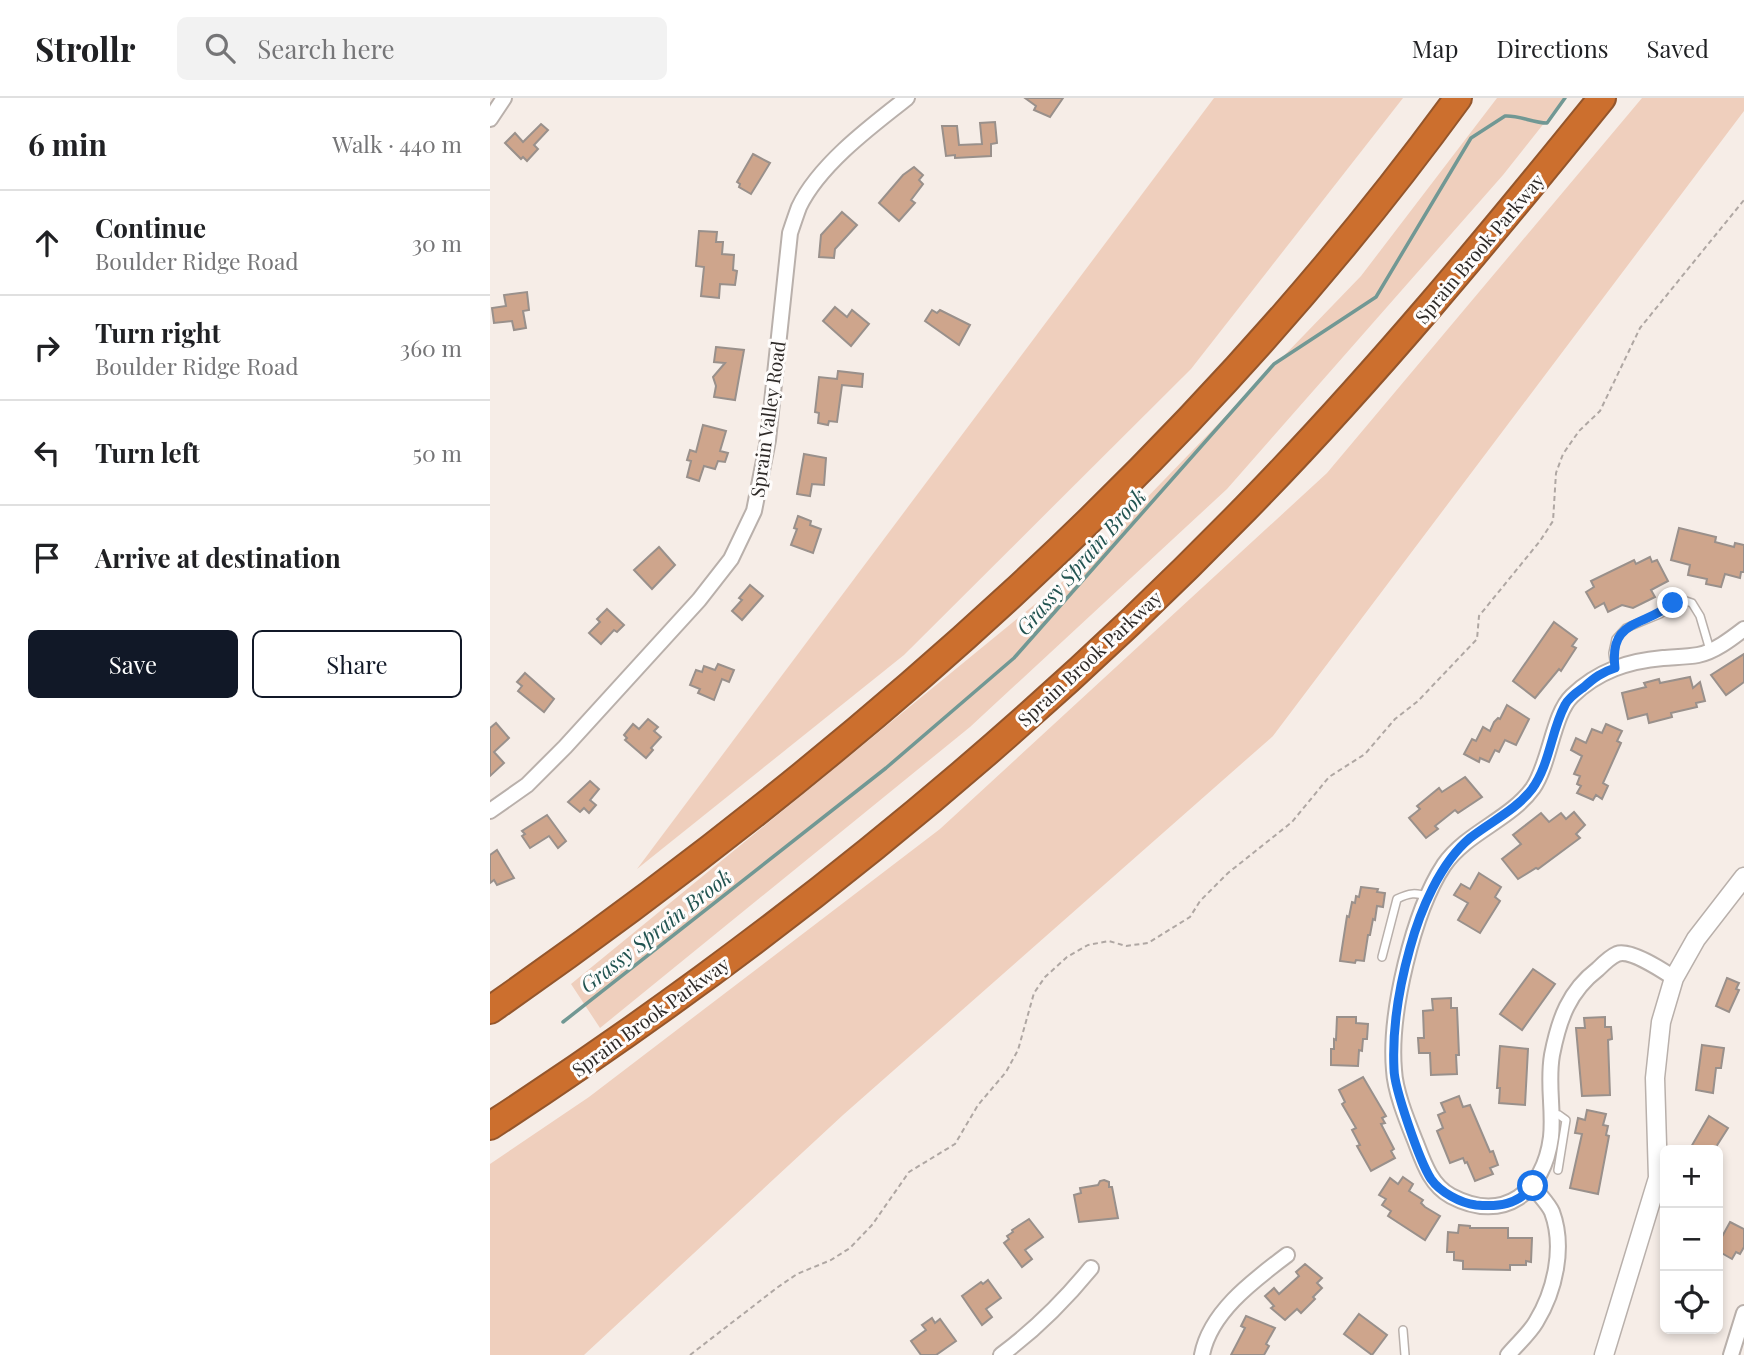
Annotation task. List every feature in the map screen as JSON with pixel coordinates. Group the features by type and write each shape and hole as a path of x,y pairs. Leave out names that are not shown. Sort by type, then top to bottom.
{"highway":[{"path":"490,1010 643,901 783,792 918,679 1033,574 1152,458 1265,336 1364,220 1458,98"},
{"name":"Sprain Brook Parkway","path":"490,1126 639,1025 772,928 918,810 1059,687 1187,566 1311,440 1418,321 1602,98"},
{"path":"1559,151 1610,98"}],"street":[{"path":"490,119 503,98"},
{"name":"Sprain Valley Road","path":"490,811 527,785 565,747 699,600 731,559 754,511 768,440 790,233 800,205 818,178 842,153 907,98"},
{"path":"1674,978 1654,965 1638,959 1603,965 1575,989 1560,1024 1552,1054 1548,1084 1550,1142 1533,1186 1518,1200 1505,1205 1470,1204 1450,1196 1431,1179 1411,1129 1394,1072 1394,1030 1410,946 1444,866 1469,838 1517,804 1532,788 1547,759 1564,706 1570,697 1601,672 1648,659 1699,655 1744,629"},
{"path":"1604,1355 1658,1178 1656,1057 1661,1022 1674,978 1696,939 1744,877"},
{"path":"1508,1355 1535,1324 1556,1270 1557,1246 1551,1211 1533,1186"},
{"path":"1202,1355 1210,1332 1223,1314 1258,1277 1286,1255"},
{"path":"1001,1355 1027,1336 1058,1307 1091,1268"},
{"path":"1731,1355 1744,1313"}],"lane":[{"path":"1615,668 1613,653 1616,639 1626,628 1660,614 1673,603 1683,600 1692,603 1696,610 1710,650"},
{"path":"1382,957 1397,899 1419,893 1429,898"},
{"path":"1550,1113 1566,1120 1558,1170"},
{"path":"1403,1329 1405,1355"}],"path":[{"path":"690,1355 797,1274 831,1260 850,1248 872,1225 909,1172 955,1144 978,1105 1006,1072 1018,1050 1034,993 1045,977 1067,957 1088,945 1109,941 1126,946 1148,943 1190,918 1200,901 1228,873 1292,822 1329,777 1365,754 1395,719 1418,701 1477,639 1479,616 1553,521 1556,473 1563,454 1579,431 1600,411 1640,328 1744,200"}],"shaded area":[{"path":"1214,98 1403,98 1191,369 904,655 637,869"},
{"path":"1497,98 1564,98 1503,175 1227,489 970,727 600,1028 571,984 1078,569 1361,276"},
{"path":"1642,98 1744,98 1744,111 1273,736 843,1115 584,1355 490,1355 490,1164 589,1097 940,829 1327,473"}],"building":[{"path":"1025,98 1063,98 1050,117 1034,110 1036,106"},
{"path":"995,122 997,143 991,144 991,156 946,156 942,126 957,126 959,145 982,144 980,123"},
{"path":"541,124 548,130 534,145 538,149 527,161 523,157 521,159 505,143 515,133 523,142"},
{"path":"753,154 770,163 751,194 739,187 737,182"},
{"path":"914,167 923,175 919,180 923,184 911,200 915,203 899,221 879,203 903,175"},
{"path":"842,212 857,225 835,249 834,258 819,257 821,235"},
{"path":"699,231 717,232 716,242 723,242 722,254 734,255 733,270 737,271 735,285 720,284 719,298 701,296 704,267 696,266"},
{"path":"527,292 529,310 523,311 526,328 514,330 512,321 494,323 492,308 506,306 504,295"},
{"path":"835,307 847,317 852,310 869,324 851,346 823,321"},
{"path":"932,310 937,313 940,310 970,325 959,345 925,321"},
{"path":"716,347 744,350 735,400 714,397 716,386 713,377 725,363 714,362"},
{"path":"838,371 863,374 862,387 842,385 837,422 829,421 828,425 818,423 819,413 815,412 819,377 837,379"},
{"path":"703,425 726,431 720,451 728,453 725,462 718,461 715,469 704,466 699,481 687,477 691,461 687,460 690,450 696,452"},
{"path":"804,454 826,458 824,485 812,484 810,496 797,494"},
{"path":"798,516 821,529 813,553 791,545"},
{"path":"1679,528 1716,537 1715,542 1734,547 1735,543 1744,545 1744,572 1741,572 1740,578 1725,574 1721,587 1706,584 1707,579 1688,575 1690,565 1671,560"},
{"path":"659,547 675,565 652,589 634,570"},
{"path":"1650,557 1652,562 1657,560 1668,581 1651,590 1655,597 1633,608 1622,605 1608,612 1604,603 1595,608 1586,592 1594,587 1591,581 1634,560 1636,564"},
{"path":"750,585 763,596 742,620 732,611"},
{"path":"607,609 624,625 617,632 614,630 601,644 589,633 600,622 597,619"},
{"path":"1554,622 1577,639 1572,646 1576,648 1561,671 1559,669 1535,698 1513,681"},
{"path":"1744,654 1744,682 1726,695 1711,675"},
{"path":"718,664 734,670 729,682 722,679 714,700 698,693 700,689 690,685 696,670 702,672 704,666 715,670"},
{"path":"525,673 554,699 544,712 518,691 522,686 517,682"},
{"path":"1690,677 1693,688 1700,682 1705,701 1696,703 1697,707 1671,713 1672,717 1649,723 1647,714 1628,719 1622,693 1646,687 1644,683 1659,679 1660,683"},
{"path":"1507,705 1529,719 1516,745 1505,740 1499,752 1495,750 1489,762 1480,758 1479,762 1464,754 1472,739 1476,741 1483,727 1490,731"},
{"path":"648,719 658,727 654,731 661,737 646,758 625,740 627,738 624,735 633,724 639,729"},
{"path":"496,723 509,738 494,752 504,763 490,776 490,728"},
{"path":"1606,724 1622,731 1617,741 1621,743 1603,783 1608,786 1602,799 1596,795 1593,800 1577,793 1581,786 1577,784 1580,776 1574,774 1582,756 1571,750 1576,738 1586,743 1592,729 1602,733"},
{"path":"1465,777 1482,797 1458,813 1455,810 1435,826 1438,829 1426,838 1409,818 1420,809 1417,806 1439,788 1442,792"},
{"path":"590,781 599,789 590,800 596,805 589,813 584,808 580,812 568,802"},
{"path":"1574,812 1585,825 1576,834 1580,838 1538,869 1518,879 1502,859 1521,844 1513,835 1541,813 1549,822 1561,813 1566,819"},
{"path":"547,815 566,841 558,848 549,836 530,848 522,836 525,834 522,831"},
{"path":"497,850 514,878 497,885 494,880 490,883 490,855"},
{"path":"1479,873 1501,887 1495,897 1500,901 1480,933 1458,920 1468,903 1454,895 1461,884 1470,889"},
{"path":"1361,887 1378,889 1377,892 1385,893 1383,907 1377,906 1364,961 1340,961 1347,916 1349,917 1352,902 1355,903 1356,896 1359,897"},
{"path":"1533,969 1555,984 1522,1030 1500,1014"},
{"path":"1727,978 1739,983 1736,989 1739,990 1729,1012 1716,1006"},
{"path":"1451,998 1451,1008 1457,1008 1457,1074 1431,1075 1430,1053 1419,1053 1418,1038 1424,1038 1423,1011 1433,1010 1432,999"},
{"path":"1337,1017 1356,1017 1356,1023 1368,1024 1367,1039 1363,1039 1362,1051 1359,1050 1358,1066 1331,1065"},
{"path":"1605,1017 1605,1027 1611,1027 1612,1039 1608,1040 1610,1095 1582,1096 1576,1028 1585,1028 1584,1018"},
{"path":"1702,1045 1724,1048 1721,1068 1716,1068 1713,1093 1696,1090"},
{"path":"1500,1046 1528,1049 1525,1105 1499,1103 1500,1088 1497,1088"},
{"path":"1363,1077 1386,1116 1382,1118 1385,1123 1381,1124 1394,1149 1391,1151 1395,1158 1371,1171 1357,1146 1360,1145 1352,1130 1356,1128 1342,1104 1345,1102 1339,1090"},
{"path":"1459,1096 1463,1107 1470,1105 1498,1165 1490,1168 1493,1174 1475,1181 1463,1158 1450,1163 1437,1131 1443,1128 1438,1115 1445,1112 1441,1103"},
{"path":"1587,1110 1606,1114 1603,1125 1608,1126 1606,1135 1609,1136 1598,1194 1570,1188 1582,1134 1575,1133 1578,1118 1585,1120"},
{"path":"1709,1116 1728,1128 1717,1145 1692,1145"},
{"path":"1403,1177 1413,1184 1409,1191 1423,1200 1421,1203 1425,1207 1440,1216 1425,1240 1388,1216 1391,1211 1382,1205 1386,1199 1379,1195 1390,1178 1398,1184"},
{"path":"1104,1180 1112,1187 1118,1218 1079,1222 1074,1195 1081,1193 1080,1188 1098,1185"},
{"path":"1029,1219 1043,1237 1025,1250 1032,1259 1022,1267 1004,1243 1009,1239 1007,1236 1012,1230"},
{"path":"1730,1222 1744,1229 1744,1247 1740,1254 1736,1252 1732,1259 1723,1254 1723,1235"},
{"path":"1459,1225 1470,1228 1508,1228 1508,1238 1532,1238 1531,1262 1526,1261 1526,1265 1510,1265 1510,1270 1463,1269 1463,1261 1454,1260 1454,1252 1447,1252 1448,1232 1458,1233"},
{"path":"1305,1264 1322,1278 1317,1283 1322,1288 1301,1313 1297,1309 1285,1320 1271,1308 1274,1306 1265,1296 1274,1288 1279,1294 1299,1276 1296,1272"},
{"path":"988,1280 1001,1298 986,1309 992,1317 982,1325 962,1296"},
{"path":"1359,1314 1387,1335 1372,1355 1344,1334"},
{"path":"1246,1316 1275,1328 1266,1344 1269,1346 1264,1355 1231,1355 1245,1328 1241,1326"},
{"path":"932,1318 935,1323 940,1319 956,1341 936,1355 921,1355 911,1341 926,1330 922,1325"}],"waterway":[{"name":"Grassy Sprain Brook","path":"563,1022 886,768 1014,658 1274,364 1376,297 1471,138 1505,116 1547,123 1565,98"}],"route":[{"path":"1533,1186 1518,1200 1505,1205 1484,1205 1470,1204 1450,1196 1431,1179 1411,1129 1394,1072 1394,1030 1410,946 1433,886 1444,866 1469,838 1517,804 1532,788 1547,759 1564,706 1570,697 1601,672 1615,668 1613,653 1616,639 1626,628 1660,614 1673,603"}]}
